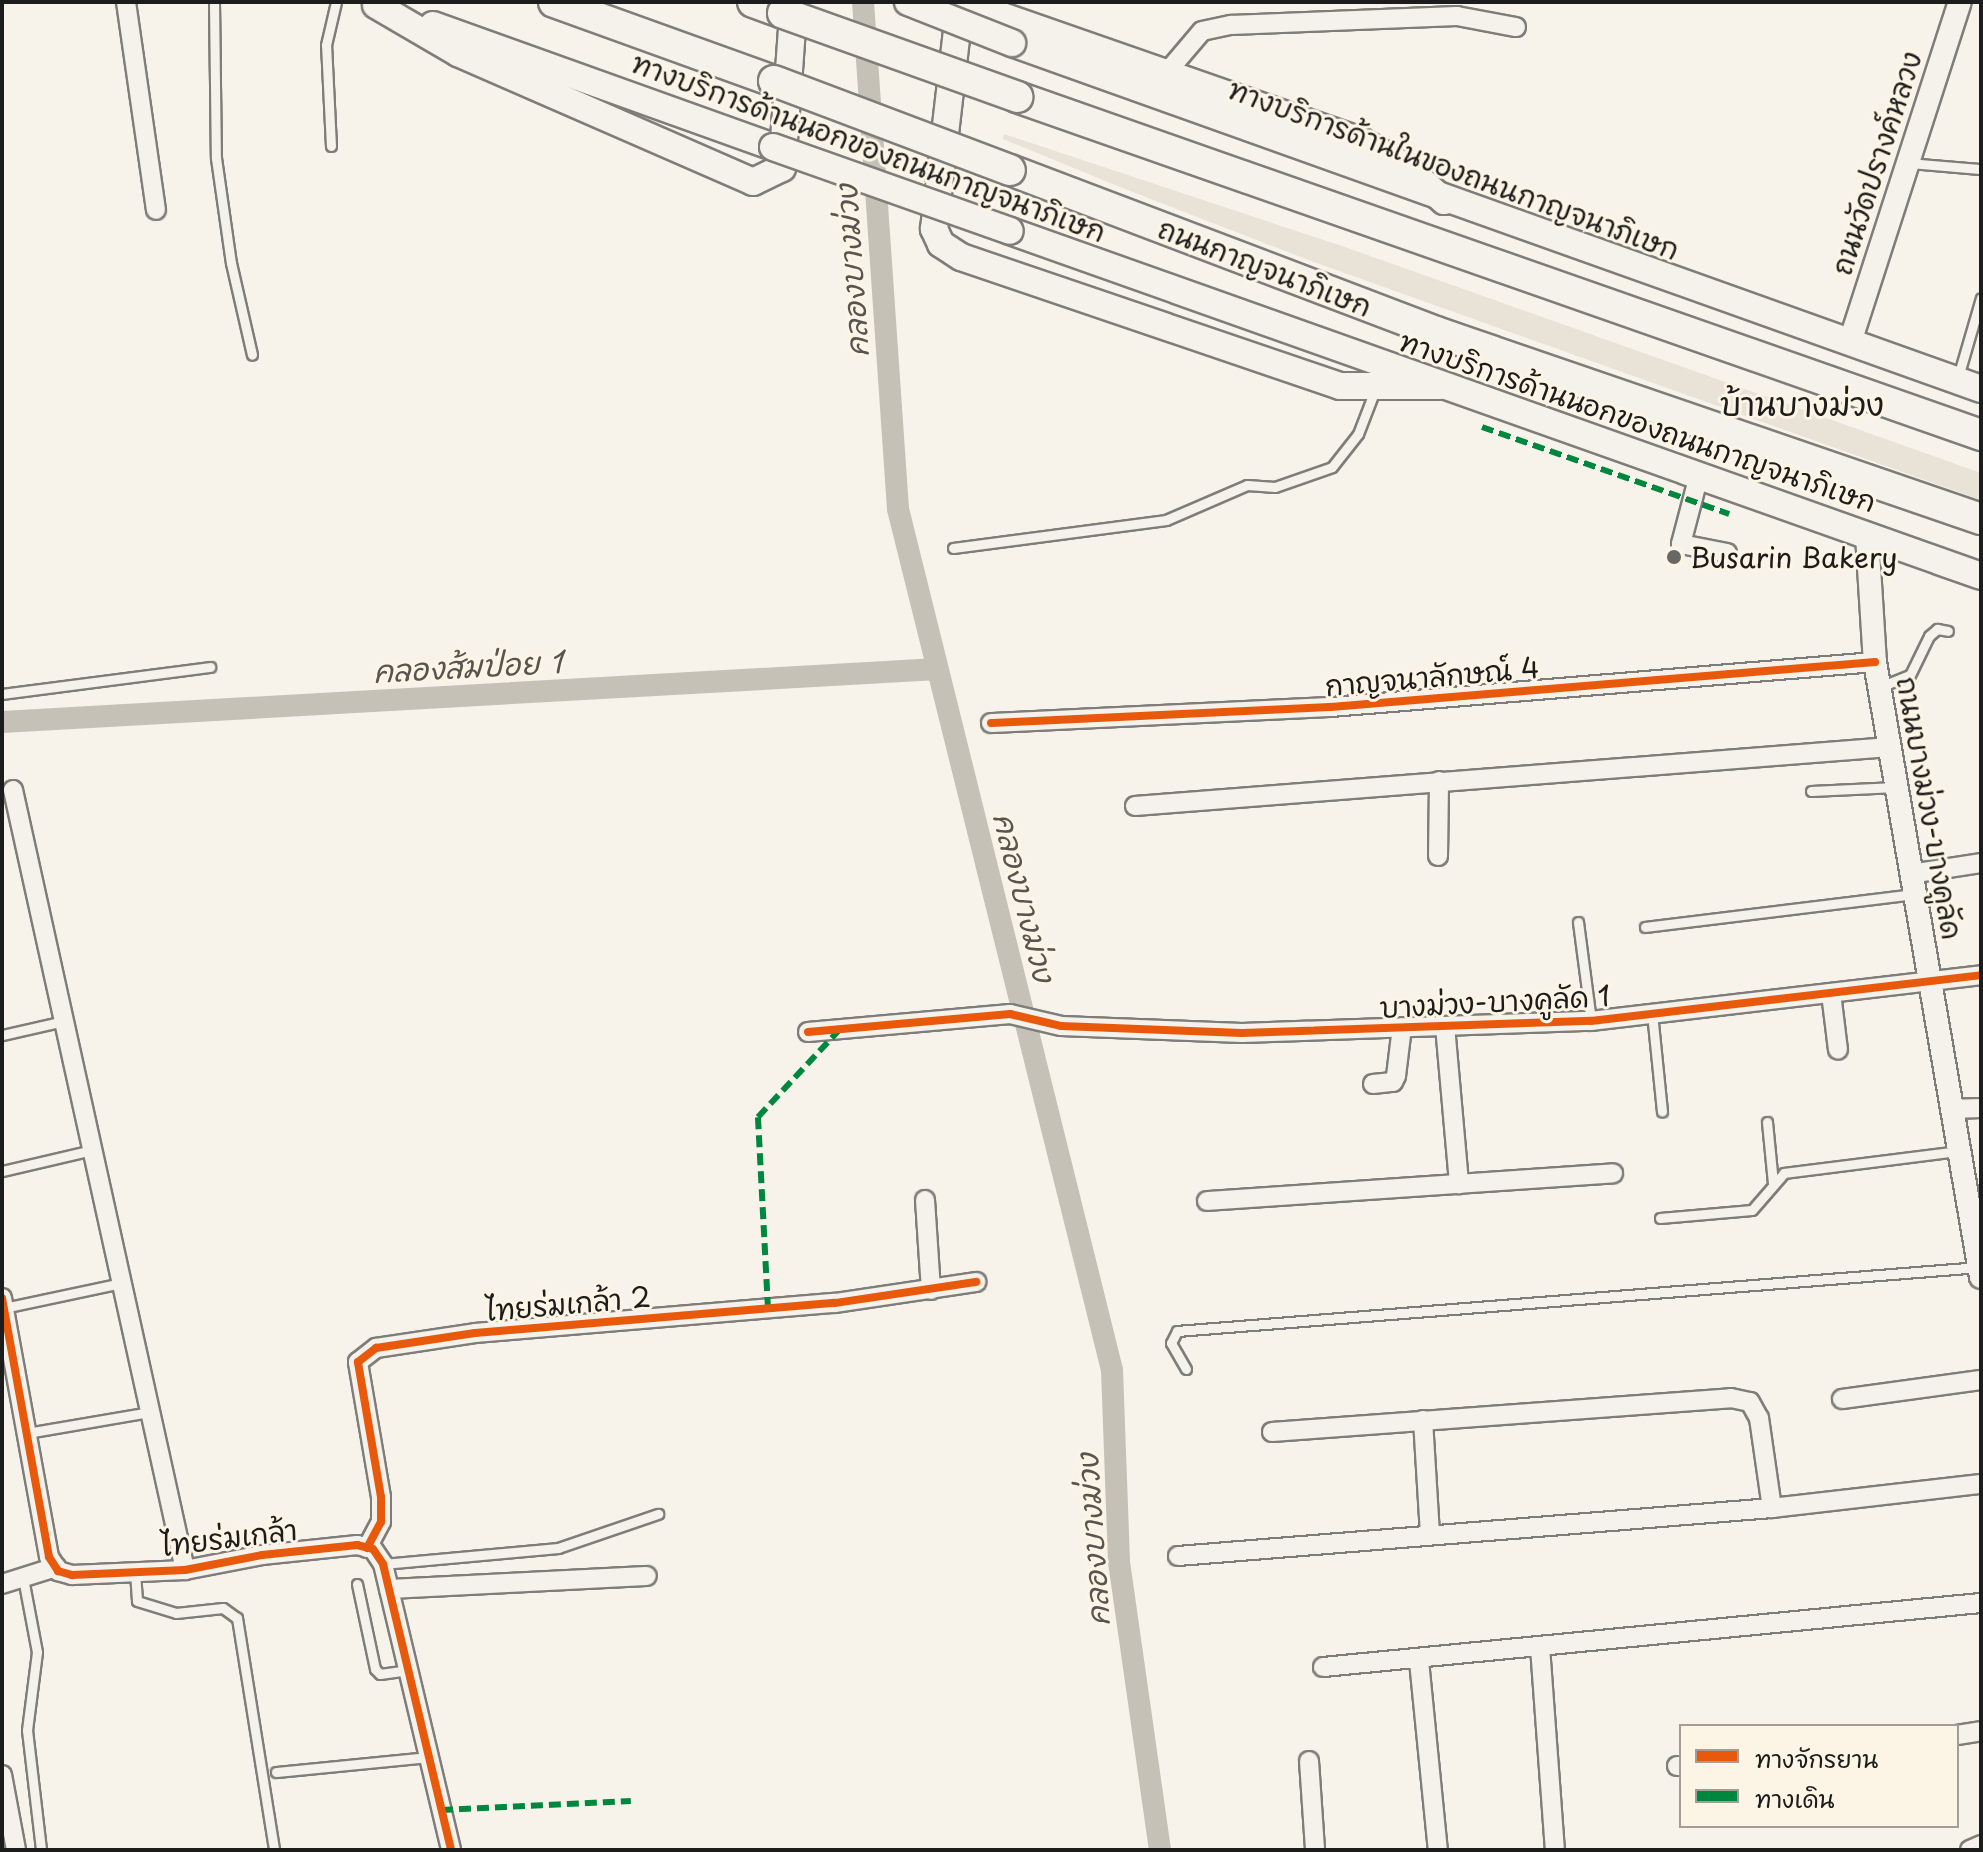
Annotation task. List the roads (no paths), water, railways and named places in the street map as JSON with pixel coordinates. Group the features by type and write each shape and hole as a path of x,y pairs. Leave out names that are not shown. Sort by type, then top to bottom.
{"highway":[{"name":"ถนนกาญจนาภิเษก","path":"554,2 774,81 1436,332 1981,519"},
{"path":"753,2 789,7 1017,97 1981,435"}],"main road":[{"name":"ทางบริการด้านในของถนนกาญจนาภิเษก","path":"908,2 1444,201 1969,385"},
{"path":"373,4 458,53 753,182 782,168 789,7"},
{"name":"ทางบริการด้านนอกของถนนกาญจนาภิเษก","path":"373,4 1698,479 1981,576"},
{"path":"1440,386 1377,383 1340,386 961,257 941,244 934,229 958,22 969,9 1168,71 1361,141 1408,168 1444,201"}],"street":[{"path":"126,2 156,210"},
{"name":"ถนนวัดปรางค์หลวง","path":"1850,342 1954,3"},
{"path":"1168,71 1202,31 1231,25 1457,16 1516,27"},
{"path":"1698,479 1681,544 1727,553"},
{"name":"ถนนบางม่วง-บางคูลัด","path":"1867,536 1875,662 1980,1262"},
{"name":"กาญจนาลักษณ์ 4","path":"991,723 1331,707 1875,662"},
{"path":"1135,806 1890,747"},
{"path":"1438,856 1439,781"},
{"path":"13,790 185,1570"},
{"path":"1912,884 1981,863"},
{"name":"บางม่วง-บางคูลัด 1","path":"808,1032 1010,1014 1061,1026 1242,1033 1591,1021 1981,975"},
{"path":"1831,993 1838,1050"},
{"path":"1445,1026 1459,1184"},
{"path":"1373,1084 1393,1082 1402,1027"},
{"path":"1951,1109 1981,1108"},
{"path":"1207,1201 1613,1173"},
{"path":"925,1200 931,1290"},
{"name":"ไทยร่มเกล้า 2","path":"367,1548 381,1522 381,1497 358,1362 376,1348 475,1333 835,1303 976,1282"},
{"path":"2,1584 56,1567 3,1303"},
{"path":"1842,1399 1981,1380"},
{"path":"1272,1432 1731,1398 1750,1402 1759,1418 1772,1508"},
{"path":"1423,1420 1430,1535"},
{"path":"1178,1556 1772,1508 1981,1484"},
{"path":"367,1548 383,1564 451,1850"},
{"name":"ไทยร่มเกล้า","path":"56,1567 72,1575 135,1569 185,1570 262,1555 367,1548"},
{"path":"389,1589 647,1576"},
{"path":"1323,1667 1419,1661 1981,1603"},
{"path":"1540,1647 1555,1850"},
{"path":"1419,1661 1438,1850"},
{"path":"1959,1735 1981,1731"},
{"path":"1309,1761 1315,1850"},
{"path":"2,1775 16,1850"},
{"path":"1970,1850 1981,1845"}],"lane":[{"path":"214,2 216,158 231,263 252,355"},
{"path":"331,146 326,45 336,2"},
{"path":"1907,162 1981,169"},
{"path":"1969,385 1981,298"},
{"path":"953,548 1166,520 1247,485 1275,487 1332,467 1358,434 1377,383"},
{"path":"1880,687 1910,675 1929,636 1937,629 1948,631"},
{"path":"2,694 210,667"},
{"path":"1811,791 1896,787"},
{"path":"1645,927 1820,909 1912,884"},
{"path":"1578,922 1591,1021"},
{"path":"1652,1013 1662,1111"},
{"path":"2,1035 64,1021"},
{"path":"1767,1122 1773,1183"},
{"path":"2,1171 92,1150"},
{"path":"1660,1218 1752,1210 1766,1199 1773,1183 1784,1173 1959,1151"},
{"path":"1186,1369 1171,1343 1177,1331 1980,1262"},
{"path":"3,1303 122,1283"},
{"path":"27,1433 150,1412"},
{"path":"383,1564 558,1548 658,1514"},
{"path":"135,1569 137,1601 176,1613 223,1608 237,1618 274,1850"},
{"path":"23,1578 37,1652 27,1730 41,1850"},
{"path":"357,1584 375,1669 380,1674 409,1670"},
{"path":"276,1772 429,1757"}],"waterway":[{"name":"คลองบางม่วง","path":"863,2 898,509 1112,1370 1119,1562 1160,1850"},
{"name":"คลองส้มป่อย 1","path":"2,722 938,669"}],"place":[{"name":"Busarin Bakery","path":"1674,557"}],"district":[{"name":"บ้านบางม่วง","path":"1802,403"}]}
